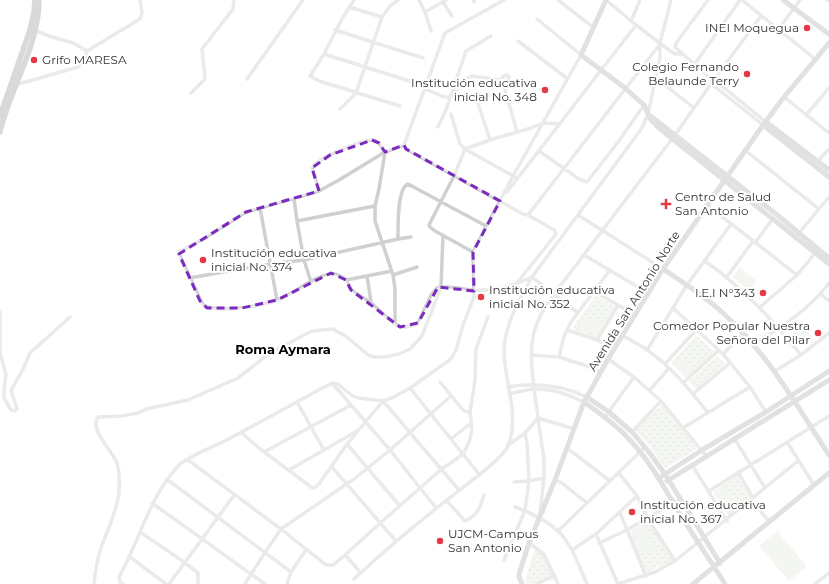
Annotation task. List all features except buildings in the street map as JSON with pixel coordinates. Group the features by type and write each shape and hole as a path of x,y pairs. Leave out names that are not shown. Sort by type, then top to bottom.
{"main road":[{"path":"33,30 35,0"},
{"path":"0,116 33,30 39,12 39,0"},
{"path":"0,132 13,84"}],"street":[{"path":"86,51 140,19 142,13 140,0"},
{"path":"191,93 205,79 202,49 233,8 234,0"},
{"path":"248,79 303,0"},
{"path":"354,0 335,30 324,54 310,76 319,81 400,106"},
{"path":"340,109 356,93 382,17 390,6 398,0"},
{"path":"419,0 431,30"},
{"path":"504,0 445,33 404,145 385,152 319,191 246,212 205,238 180,250 179,254 200,301 207,308 224,310 242,308 277,300 310,282 331,273 338,274 346,280 351,290 371,302 379,311 400,327 411,326 418,323 431,295 438,288 441,287 474,291 502,289 532,277"},
{"path":"558,0 593,27"},
{"path":"122,584 119,577 130,557 141,526 152,503 180,464 332,383 338,384 351,395 358,398 383,401 410,388 451,359 456,350 463,325 474,297 473,252 513,176 581,55 606,0 636,26 675,54 682,54"},
{"path":"631,21 640,0"},
{"path":"354,579 396,541 504,452 507,446 513,421 504,352 510,319 517,303 532,277 642,128 648,114 660,58 660,43 671,0"},
{"path":"708,0 676,43 675,47 712,81 717,82 764,124 829,177"},
{"path":"694,64 741,0 815,59"},
{"path":"783,0 828,32"},
{"path":"778,30 800,0"},
{"path":"425,12 444,1 452,16"},
{"path":"349,7 382,17"},
{"path":"539,518 544,478 544,460 534,384 532,355 534,330 542,312 554,294 674,137 712,81 761,16"},
{"path":"537,19 625,88 644,105 648,114 674,137 726,178 776,214 797,235"},
{"path":"500,201 636,26"},
{"path":"33,30 73,43 86,51"},
{"path":"335,30 423,58"},
{"path":"438,127 466,51 490,36"},
{"path":"518,41 568,79"},
{"path":"528,215 660,43"},
{"name":"Avenida San Antonio Norte","path":"522,584 519,577 529,543 556,480 566,449 587,396 663,269 764,124 784,97 829,43"},
{"path":"13,84 78,67 85,58 86,51"},
{"path":"324,54 416,83"},
{"path":"425,90 444,97 450,97 467,78 472,76 499,80 507,75 509,77 504,86 517,132"},
{"path":"655,80 665,85 694,108"},
{"path":"806,115 829,88"},
{"path":"475,94 490,140"},
{"path":"784,97 829,132"},
{"path":"539,151 579,179 587,182 644,105"},
{"path":"452,114 460,144 517,178"},
{"path":"473,252 443,235 429,225 454,176 466,148 543,123 560,124"},
{"path":"764,124 829,170"},
{"path":"319,191 312,168 315,164 348,147 372,140 379,143 385,152 375,206 375,221 393,273 395,289 395,324"},
{"path":"404,145 406,149 554,230 556,234 515,285"},
{"path":"813,164 818,161 829,149"},
{"path":"746,151 819,209"},
{"path":"726,178 772,219 829,258"},
{"path":"398,239 397,224 400,197 404,187 408,184 486,226"},
{"path":"797,235 829,197"},
{"path":"294,198 304,260 310,282"},
{"path":"707,205 797,275"},
{"path":"297,221 375,206"},
{"path":"260,208 277,300"},
{"path":"726,277 776,214"},
{"path":"578,215 687,285 719,309 744,333 775,371 795,400 829,456"},
{"path":"647,350 687,285 731,224"},
{"path":"94,584 100,552 117,507 119,491 117,462 103,441 96,427 95,423 98,417 122,416 138,413 146,409 188,400 238,378 270,353 312,331 333,329 347,337 368,355 374,358 399,354 410,349 422,336 441,287 443,235"},
{"path":"189,278 270,264 304,260 411,237"},
{"path":"760,307 797,275 817,251"},
{"path":"817,251 829,264"},
{"path":"584,255 648,293"},
{"path":"705,261 760,307 780,328 801,355"},
{"path":"346,280 393,273 417,267"},
{"path":"559,357 567,330 610,270"},
{"path":"367,276 371,302"},
{"path":"532,277 578,313"},
{"path":"754,344 780,328 808,307 821,294 829,283"},
{"path":"594,291 635,315"},
{"path":"821,294 829,301"},
{"path":"597,340 618,305"},
{"path":"673,308 723,354 750,386 766,412"},
{"path":"0,312 0,353 6,375 4,398 13,411 17,408 11,392 30,353 70,317"},
{"path":"188,460 281,529 326,565 331,566 441,470 463,454 471,435 470,413 475,380 476,349 488,317"},
{"path":"665,364 697,329"},
{"path":"567,330 597,340 614,349"},
{"path":"723,354 744,333"},
{"path":"775,371 801,355 829,333"},
{"path":"622,336 647,350 665,364 693,394 708,413"},
{"path":"683,383 719,350"},
{"path":"532,355 559,357 601,372"},
{"path":"608,359 650,390 661,401 706,456"},
{"path":"693,394 730,363"},
{"path":"650,390 669,368"},
{"path":"659,478 829,371"},
{"path":"605,418 634,377"},
{"path":"663,484 734,438 829,380"},
{"path":"440,382 463,410 470,413"},
{"path":"332,383 390,450 436,508"},
{"path":"508,387 534,384 554,385 587,396 610,412 632,432 665,474 720,563"},
{"path":"683,428 750,386"},
{"path":"410,388 479,474"},
{"path":"509,394 535,389 554,391 570,396 584,402 627,437 663,484 724,584"},
{"path":"245,584 281,529 346,484 390,450 451,396"},
{"path":"241,432 264,452 314,488 319,484 347,444 383,401"},
{"path":"383,401 459,490"},
{"path":"632,432 661,401"},
{"path":"297,402 324,450"},
{"path":"264,452 351,405"},
{"path":"709,491 829,416"},
{"path":"538,418 574,429"},
{"path":"507,446 525,433 538,418"},
{"path":"451,439 471,423"},
{"path":"288,470 359,430"},
{"path":"504,560 525,510 530,481 525,433"},
{"path":"734,438 765,488"},
{"path":"787,442 814,485"},
{"path":"347,444 400,506"},
{"path":"558,531 645,447"},
{"path":"566,449 571,451 610,482"},
{"path":"596,534 618,584 646,576 675,561 699,543 798,461"},
{"path":"331,466 396,541"},
{"path":"692,466 709,491 726,521"},
{"path":"738,472 752,499 769,521"},
{"path":"619,473 637,496 648,519 675,561"},
{"path":"693,584 829,474"},
{"path":"514,482 544,478"},
{"path":"168,480 266,551 291,572"},
{"path":"556,480 587,503"},
{"path":"130,557 167,584 235,494"},
{"path":"446,500 466,521 472,518 480,510 484,495"},
{"path":"572,550 596,534 637,496"},
{"path":"599,543 648,519 680,499"},
{"path":"152,503 265,584"},
{"path":"515,507 525,510 539,518 564,537 572,550 587,584"},
{"path":"620,512 646,576"},
{"path":"140,532 198,573 198,584"},
{"path":"529,543 544,554 558,584"},
{"path":"287,584 291,572 306,550"},
{"path":"345,555 361,573"},
{"path":"818,583 829,573"},
{"path":"536,584 554,576"}],"highlighted area":[{"path":"372,140 379,143 385,152 404,145 406,149 500,201 473,252 474,291 438,287 418,323 400,327 351,290 346,280 331,273 277,300 242,308 207,308 200,301 179,254 246,212 319,191 312,168 330,155"}],"shaded area":[{"path":"740,267 757,281 749,291 732,277"},
{"path":"596,295 615,306 596,338 572,329"},
{"path":"585,318 602,326 597,336 580,327"},
{"path":"798,319 812,337 803,345 789,327"},
{"path":"696,335 716,353 687,379 671,363"},
{"path":"681,356 695,369 688,377 673,364"},
{"path":"717,356 725,364 696,390 689,381"},
{"path":"662,405 682,428 697,449 665,468 650,446 635,430"},
{"path":"738,475 751,497 728,516 713,492"},
{"path":"726,488 735,501 726,508 717,494"},
{"path":"648,521 674,560 646,573 630,532"},
{"path":"646,530 653,548 640,552 634,535"},
{"path":"777,531 807,566 789,581 759,546"},
{"path":"535,548 543,554 553,576 533,584 527,584 525,580"}],"place":[{"name":"INEI Moquegua","path":"807,28"},
{"name":"Grifo MARESA","path":"34,60"},
{"name":"Colegio Fernando Belaunde Terry","path":"747,74"},
{"name":"Institución educativa inicial No. 348","path":"545,90"},
{"name":"Centro de Salud San Antonio","path":"666,204"},
{"name":"Institución educativa inicial No. 374","path":"203,260"},
{"name":"I.E.I N°343","path":"763,293"},
{"name":"Institución educativa inicial No. 352","path":"481,297"},
{"name":"Comedor Popular Nuestra Señora del Pilar","path":"818,333"},
{"name":"Institución educativa inicial No. 367","path":"632,512"},
{"name":"UJCM-Campus San Antonio","path":"440,541"}],"district":[{"name":"Roma Aymara","path":"283,349"}]}
